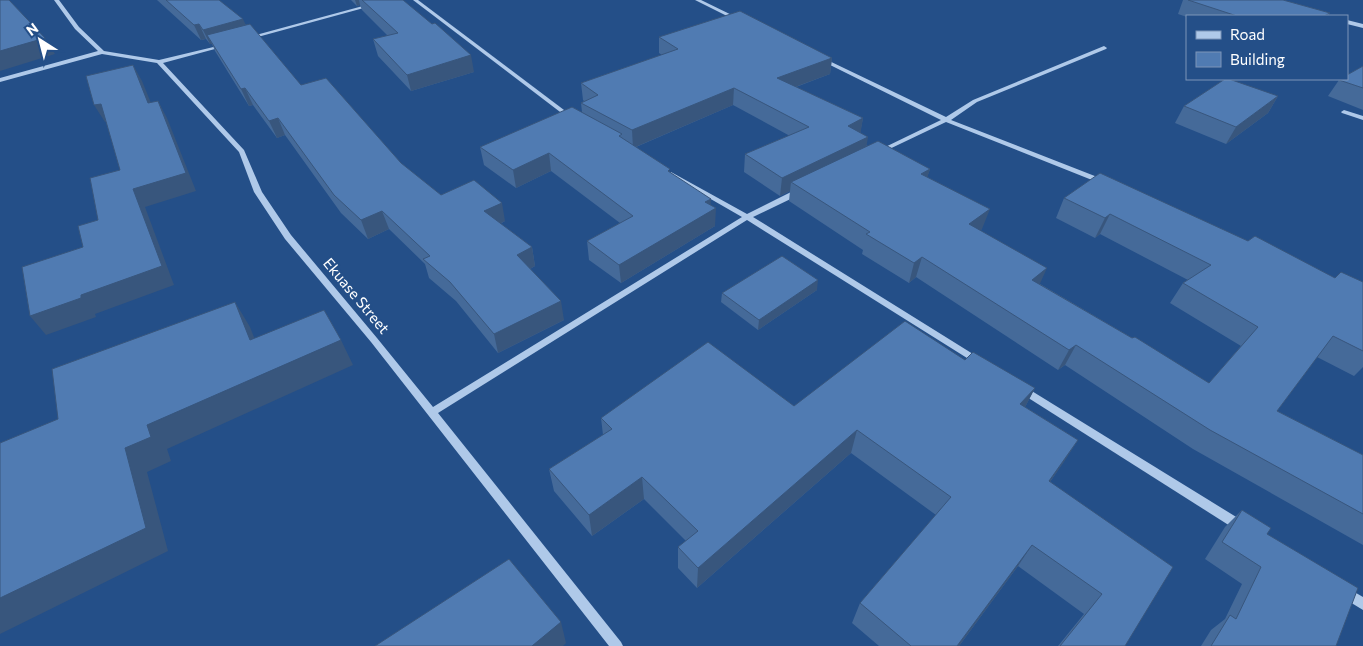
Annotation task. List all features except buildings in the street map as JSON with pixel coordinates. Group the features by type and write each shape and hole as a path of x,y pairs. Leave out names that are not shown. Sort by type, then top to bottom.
{"street":[{"path":"56,0 77,28 102,52"},
{"path":"244,39 392,0"},
{"path":"415,0 429,13 468,39 576,121"},
{"path":"697,0 745,23"},
{"path":"1348,22 1363,26"},
{"path":"0,80 102,52 159,62 234,42"},
{"path":"868,158 946,120 975,101 1104,48"},
{"path":"815,56 946,120 1113,187"},
{"name":"Ekuase Street","path":"159,62 242,151 258,192 288,237 432,412 617,646"},
{"path":"1344,112 1363,118"},
{"path":"662,169 747,217 989,368"},
{"path":"432,412 747,217 808,187"},
{"path":"1014,384 1247,530"},
{"path":"1338,588 1363,604"}]}
